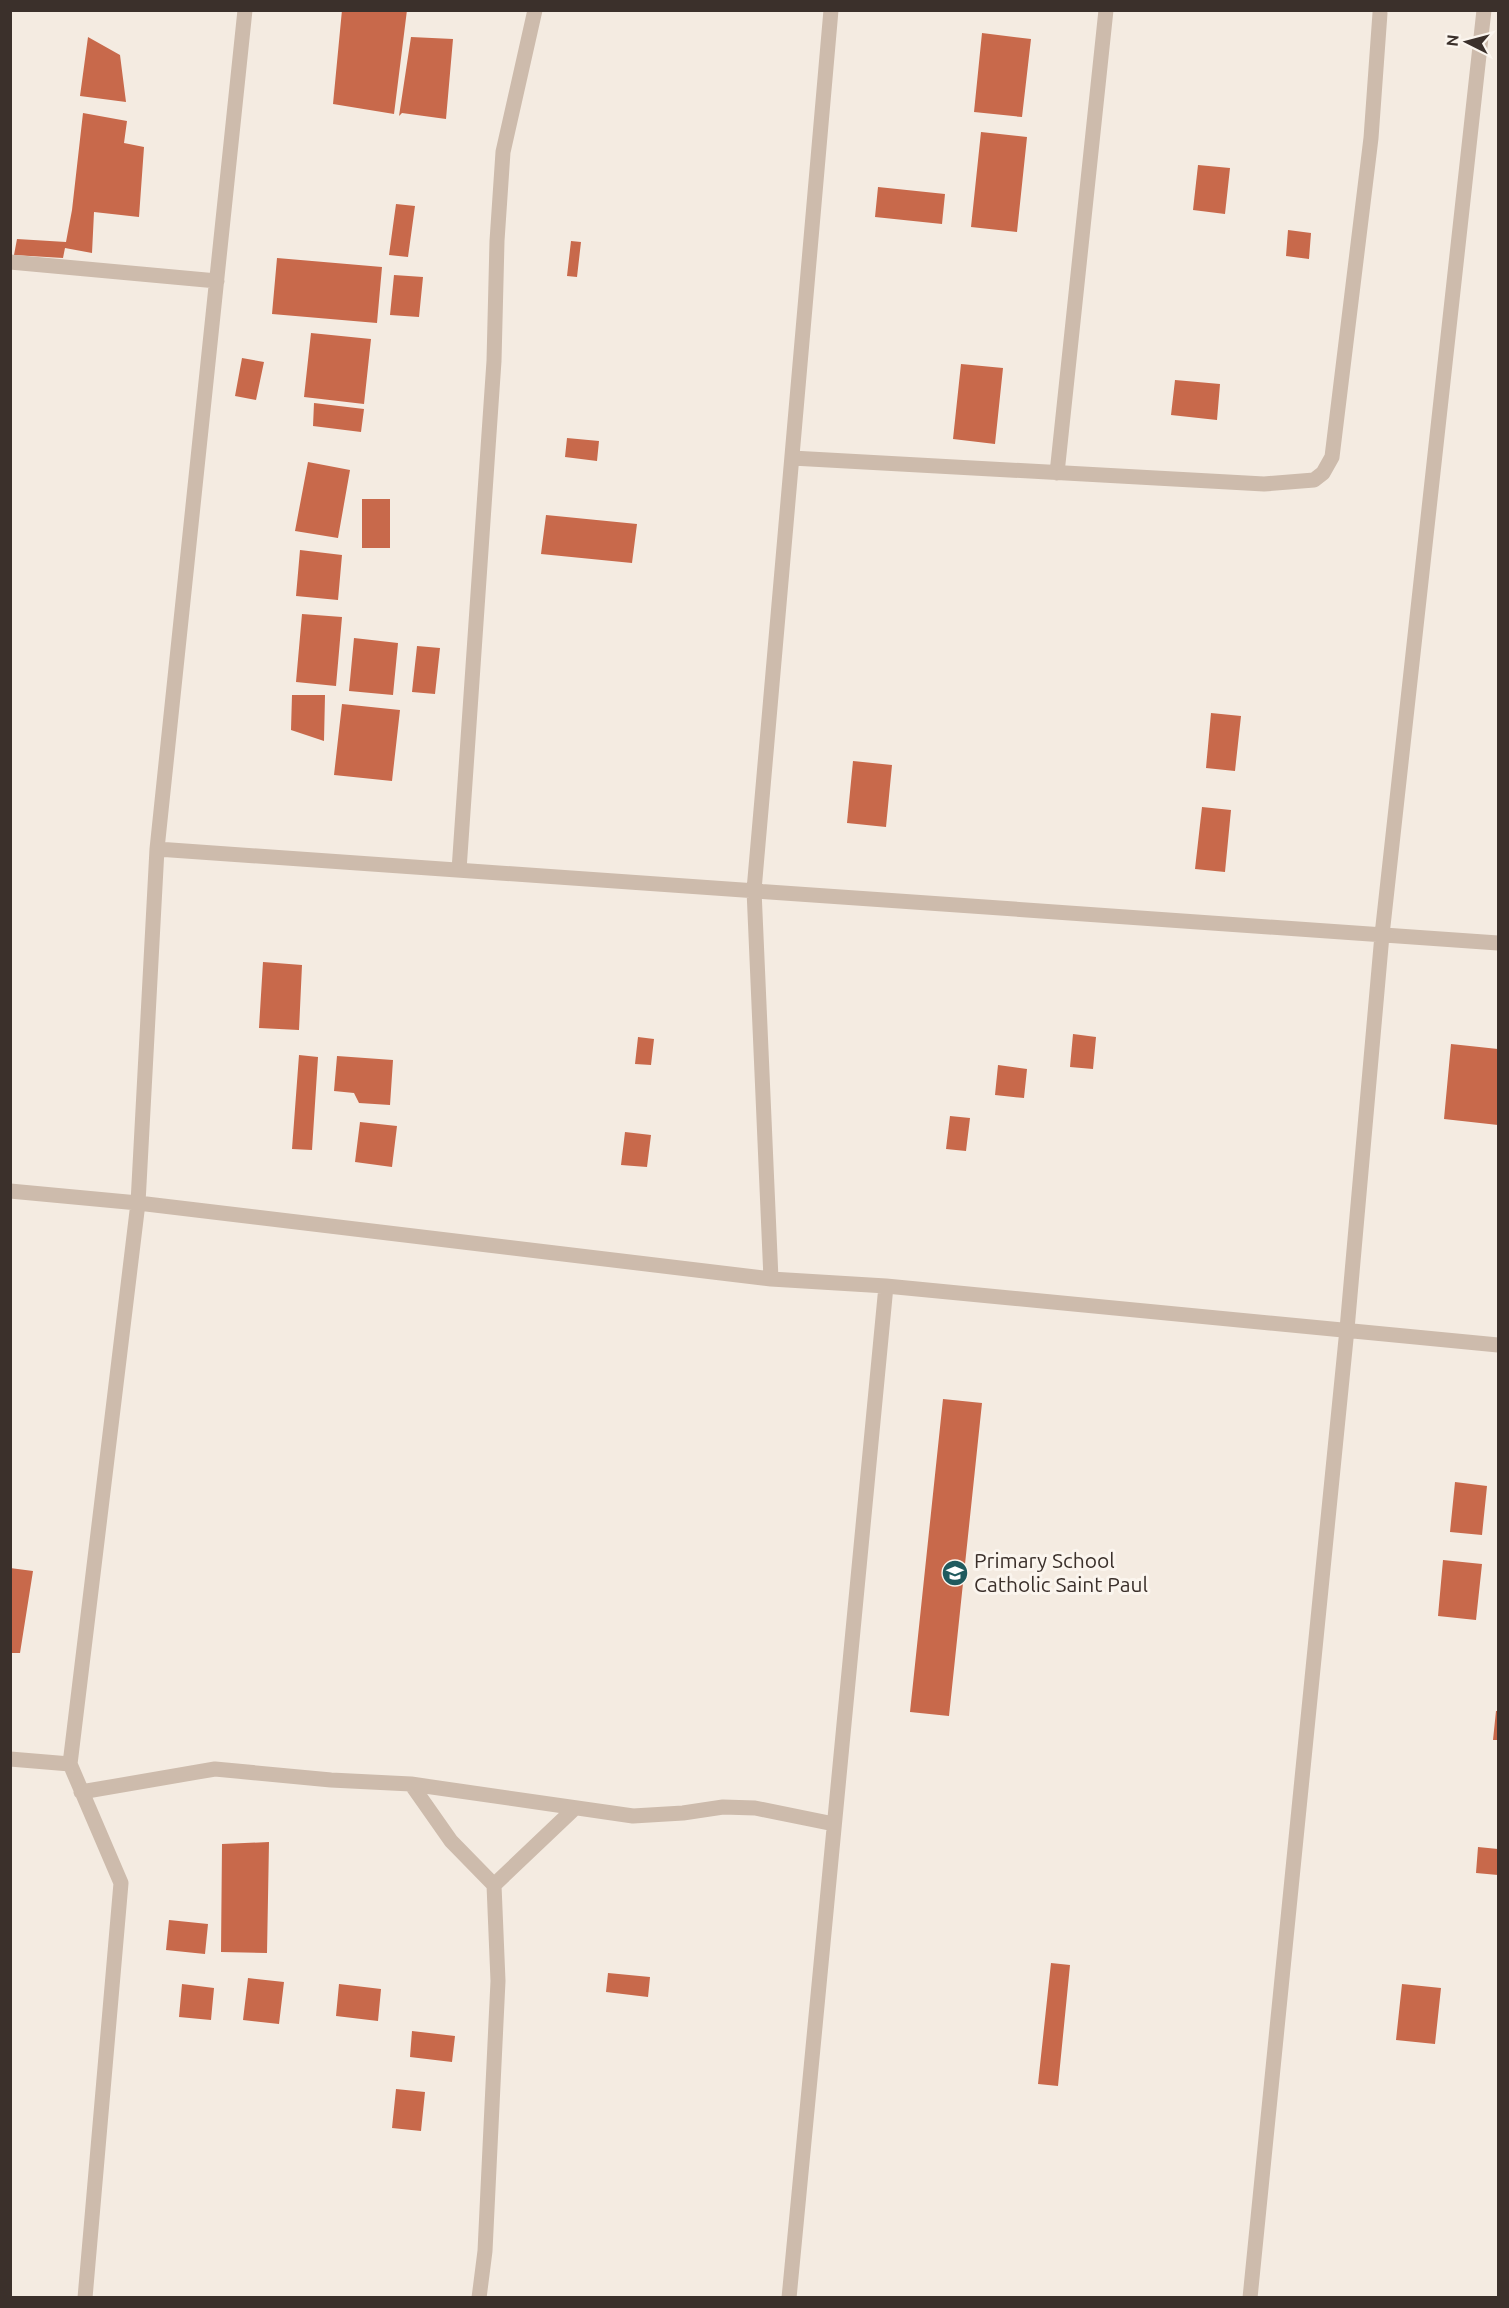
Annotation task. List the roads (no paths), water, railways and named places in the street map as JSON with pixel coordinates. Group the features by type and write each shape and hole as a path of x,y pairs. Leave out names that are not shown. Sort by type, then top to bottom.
{"street":[{"path":"85,2298 121,1883 70,1764 138,1203 157,849 245,10"},
{"path":"459,870 494,361 497,241 503,153 535,10"},
{"path":"771,1279 754,890 831,10"},
{"path":"1057,473 1106,10"},
{"path":"1250,2298 1347,1329 1382,935 1484,10"},
{"path":"792,458 1264,484 1314,480 1323,473 1332,458 1334,446 1371,138 1380,13"},
{"path":"10,262 217,281"},
{"path":"157,849 1498,943"},
{"path":"10,1191 138,1203 771,1279 886,1286 1498,1345"},
{"path":"789,2298 886,1286"},
{"path":"10,1759 70,1764"},
{"path":"81,1792 215,1769 331,1780 411,1784 633,1816 683,1813 723,1807 755,1808 834,1824"},
{"path":"411,1784 451,1841 494,1885 498,1981 485,2251 479,2298"},
{"path":"494,1885 575,1808"}],"place":[{"name":"Primary School Catholic Saint Paul","path":"955,1573"}]}
